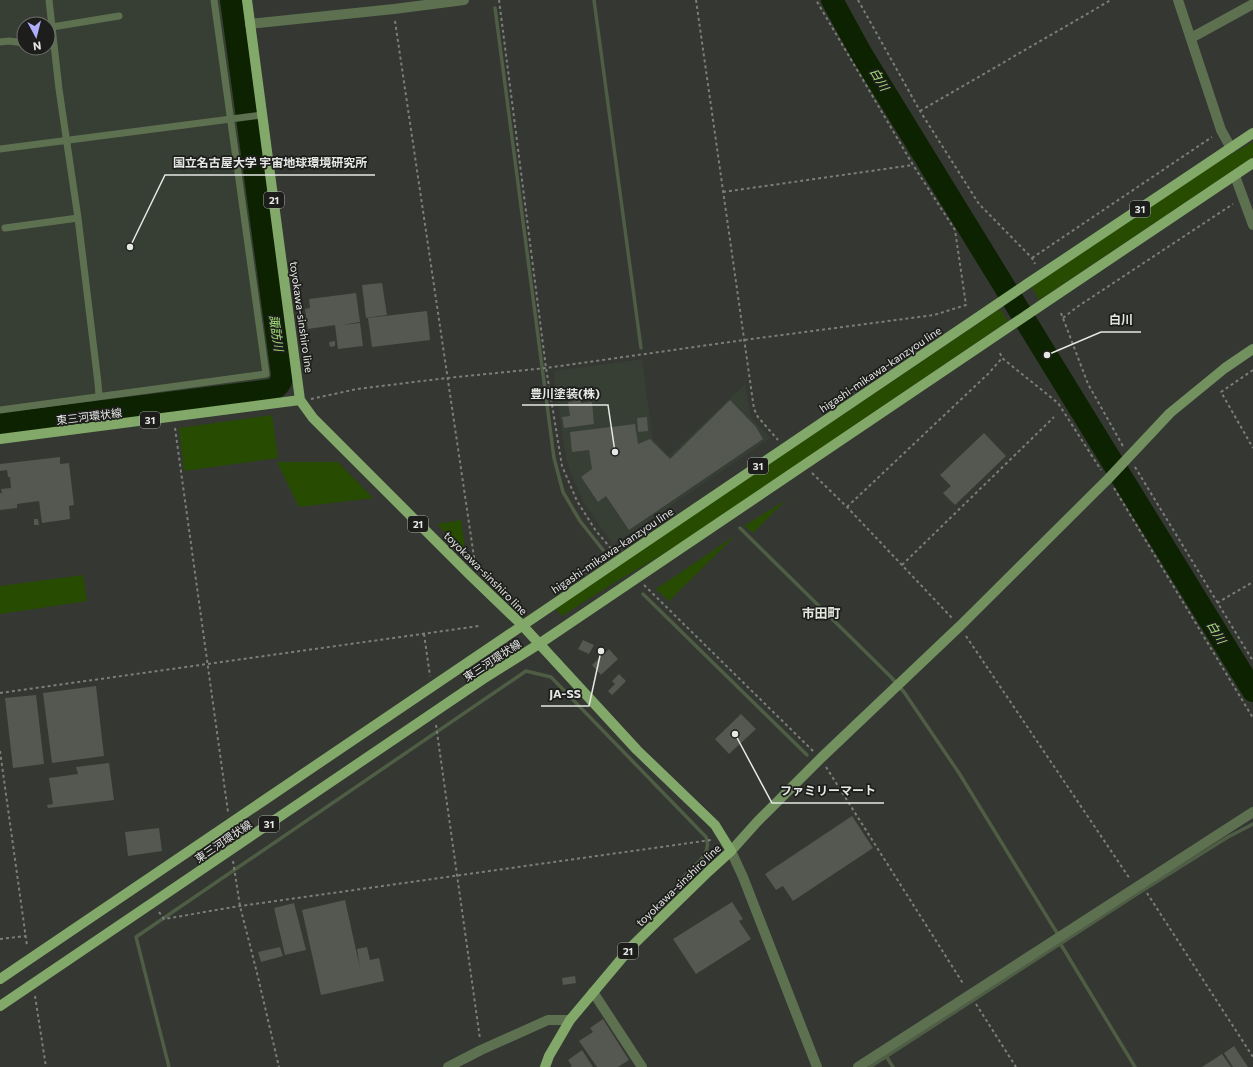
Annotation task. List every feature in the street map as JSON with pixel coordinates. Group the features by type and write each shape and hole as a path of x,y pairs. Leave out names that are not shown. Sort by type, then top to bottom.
{"main road":[{"name":"toyokawa-sinshiro line","path":"247,0 258,115 300,400 313,418 540,644 637,750 715,825 731,851 633,945 570,1020 549,1056 545,1067"},
{"name":"higashi-mikawa-kanzyou line","path":"522,626 994,306 1253,133"},
{"name":"31","path":"540,644 1253,163"},
{"name":"東三河環状線","path":"0,439 300,400"},
{"name":"東三河環状線","path":"0,979 522,626"},
{"name":"東三河環状線","path":"0,1006 483,679 540,644"}],"street":[{"path":"250,24 393,5 464,0"},
{"path":"1178,0 1221,130 1231,148"},
{"path":"1191,38 1253,4"},
{"path":"1235,176 1253,225"},
{"path":"817,1067 746,884 731,851 757,822 820,758 960,626 1108,479 1170,413 1225,368 1253,349"},
{"path":"858,1067 1253,812"},
{"path":"594,992 642,1067"},
{"path":"448,1067 481,1050 548,1020 570,1020"}],"lane":[{"path":"49,0 51,16"},
{"path":"0,410 266,374 214,0"},
{"path":"56,26 119,16"},
{"path":"0,42 16,42"},
{"path":"53,56 78,218 99,396"},
{"path":"0,149 258,115"},
{"path":"5,228 78,218"}],"path":[{"path":"499,0 546,368 562,466 577,501 596,531 619,559"},
{"path":"696,0 754,409 758,417 784,448"},
{"path":"300,400 357,390 447,378 546,368 934,315 966,305 955,230 913,165 816,0"},
{"path":"858,0 920,111 979,204 1032,258 1035,264"},
{"path":"920,111 1111,0"},
{"path":"393,5 474,557 471,576"},
{"path":"1032,258 1221,130"},
{"path":"724,192 913,165"},
{"path":"1063,318 1076,307 1243,197"},
{"path":"1061,313 1088,384 1127,458 1253,661"},
{"path":"1000,353 1002,358 1058,404 1108,479 1253,718"},
{"path":"847,507 989,373 1002,358"},
{"path":"1253,370 1221,392 1253,448"},
{"path":"174,417 230,823"},
{"path":"902,565 1054,417"},
{"path":"804,466 847,507 960,626 1138,885 1253,1057"},
{"path":"637,578 820,758 1016,1067"},
{"path":"1217,603 1253,582"},
{"path":"0,693 479,626"},
{"path":"424,634 431,687"},
{"path":"435,712 481,1050"},
{"path":"0,751 29,959"},
{"path":"153,902 164,919 240,906 723,838"},
{"path":"231,850 240,906 279,1067"},
{"path":"0,939 26,936"},
{"path":"33,983 46,1067"}],"shaded area":[{"path":"0,0 226,0 278,378 274,385 0,424"},
{"path":"642,359 653,439 669,456 745,384 752,419 771,438 613,545 585,505 570,473 564,447 553,371"}],"green space":[{"path":"1253,142 1253,157 1039,300 1032,287 1207,168"},
{"path":"1000,309 1008,321 680,544 617,581 562,616 555,608"},
{"path":"272,415 278,458 184,471 179,428"},
{"path":"277,462 338,462 373,498 299,507"},
{"path":"786,500 753,533 744,526"},
{"path":"461,520 466,554 437,524"},
{"path":"736,535 669,601 656,589"},
{"path":"83,575 87,601 0,614 0,586"}],"building":[{"path":"382,283 387,315 366,318 362,285"},
{"path":"356,293 360,322 342,325 360,323 363,346 338,349 335,325 308,329 305,309 310,308 309,299"},
{"path":"427,311 430,340 372,347 368,318"},
{"path":"335,341 335,346 330,347 329,342"},
{"path":"581,400 581,403 592,402 594,424 564,428 562,417 570,416 568,402"},
{"path":"730,400 756,427 763,439 629,530 606,496 598,502 581,477 592,469 589,450 572,452 570,432 635,424 638,444 650,439 670,459"},
{"path":"647,417 648,431 638,432 637,418"},
{"path":"984,433 1006,456 955,505 943,493 951,486 940,475"},
{"path":"60,457 60,464 69,463 74,505 69,506 70,519 42,523 39,501 17,504 17,508 0,510 1,489 11,488 10,477 8,477 7,470 0,471 0,464"},
{"path":"34,519 38,519 39,525 34,525"},
{"path":"583,640 594,645 589,654 578,649"},
{"path":"609,649 618,659 601,675 592,665"},
{"path":"619,674 626,681 612,695 608,691 615,684 612,681"},
{"path":"96,686 104,756 52,763 43,693"},
{"path":"36,695 44,764 13,768 5,698"},
{"path":"741,714 756,729 729,754 715,739"},
{"path":"109,763 114,800 48,808 47,805 53,804 49,778 78,774 76,767"},
{"path":"852,816 873,848 793,901 783,886 776,890 765,874"},
{"path":"159,828 162,851 128,856 125,832"},
{"path":"345,900 360,968 357,949 367,947 370,960 379,958 384,981 321,995 302,910"},
{"path":"732,902 743,919 739,921 751,939 696,974 673,939"},
{"path":"294,903 306,950 285,955 274,908"},
{"path":"280,947 283,956 261,962 258,952"},
{"path":"575,976 576,983 563,985 562,978"},
{"path":"603,1019 629,1060 618,1067 597,1067 579,1041 593,1032 590,1028"},
{"path":"1234,1046 1248,1067 1233,1067 1224,1053"},
{"path":"582,1050 593,1067 570,1067 572,1066 568,1060"},
{"path":"1222,1054 1231,1067 1202,1067"}],"waterway":[{"name":"諏訪川","path":"0,424 271,390 280,384 282,374 231,0"},
{"path":"594,0 641,348"},
{"name":"白川","path":"832,0 861,53 1253,691"},
{"path":"495,8 554,458 563,492 580,521 603,550"},
{"path":"740,528 891,677 904,692 959,773 1057,933"},
{"path":"643,594 807,755"},
{"path":"169,1067 136,937 526,671 551,677 706,837 707,849 705,854 683,878"},
{"path":"870,1067 1137,894 1228,837 1253,824"},
{"path":"1060,943 1135,1067"},
{"path":"886,1056 893,1067"}],"place":[{"name":"国立名古屋大学 宇宙地球環境研究所","path":"130,247"},
{"name":"白川","path":"1047,355"},
{"name":"豊川塗装(株)","path":"615,452"},
{"name":"JA-SS","path":"601,651"},
{"name":"ファミリーマート","path":"735,734"}],"district":[{"name":"市田町","path":"821,613"}]}
